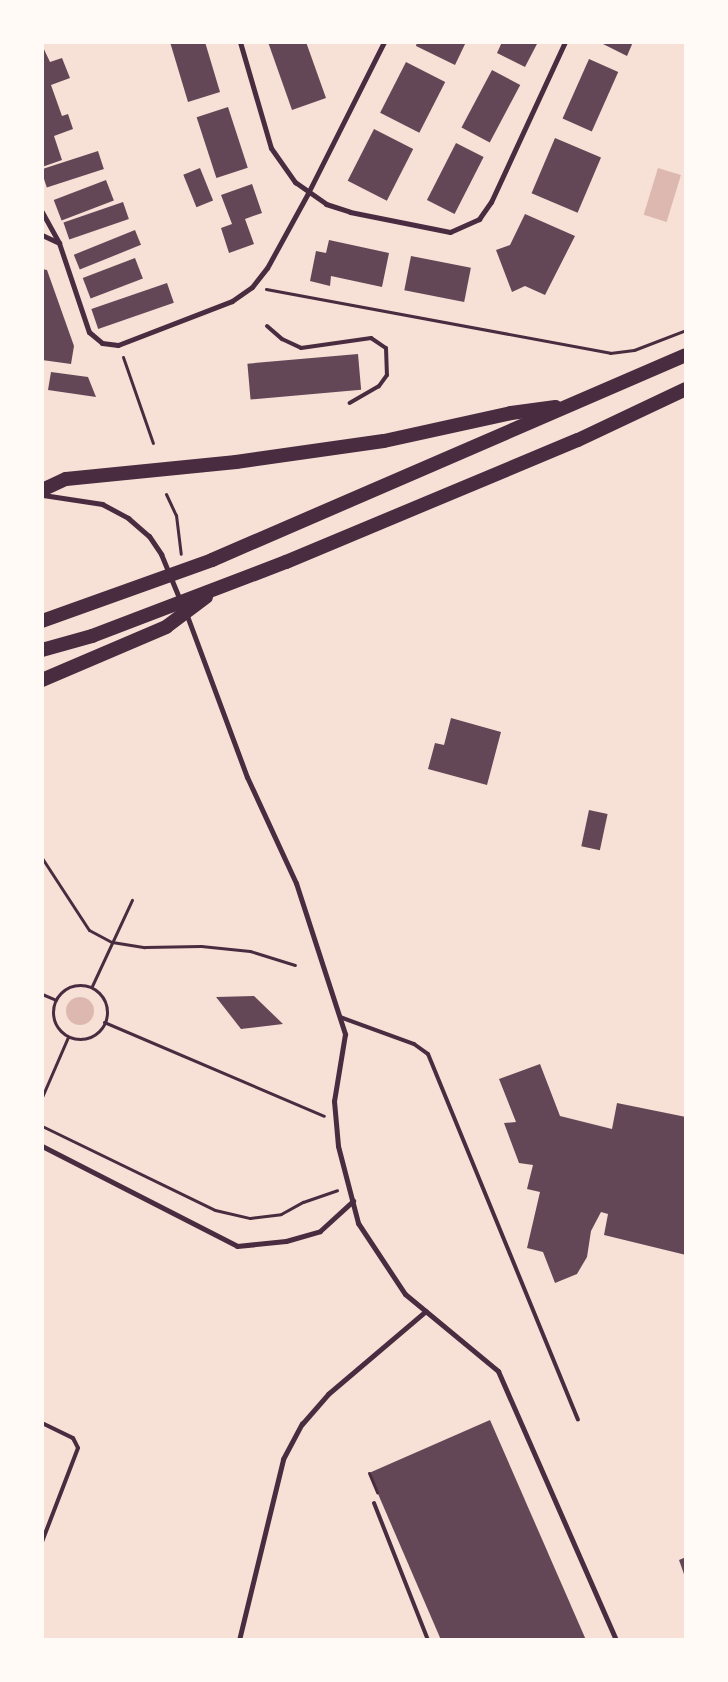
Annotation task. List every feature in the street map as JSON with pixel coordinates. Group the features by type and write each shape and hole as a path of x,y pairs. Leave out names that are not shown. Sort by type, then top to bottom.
{"highway":[{"path":"42,621 144,587 212,560 686,355"},
{"path":"42,650 219,588 578,440 686,389"},
{"path":"42,490 66,479 236,462 374,442 510,413 574,405"},
{"path":"42,680 166,627 219,588"}],"street":[{"path":"240,42 271,148 283,168 308,194 326,204 359,214 450,232 470,226 480,219 491,202 565,42"},
{"path":"42,212 59,243 89,332 102,343 118,345 232,301 252,287 267,268 308,194 384,42"},
{"path":"42,235 59,243"},
{"path":"42,494 102,504 128,518 149,536 161,554 196,637 247,777 296,883 340,1017 345,1034 334,1101 338,1146 350,1185 358,1222 405,1294 498,1370 616,1640"},
{"path":"42,1146 237,1246 286,1242 320,1231 353,1201"},
{"path":"240,1640 283,1459 302,1424 328,1394 426,1311"}],"lane":[{"path":"267,326 282,339 301,348 372,338 386,348 387,376 379,386 350,403"},
{"path":"340,1017 414,1044 428,1054 578,1419"},
{"path":"42,1423 73,1438 78,1448 42,1542"},
{"path":"374,1503 428,1640"}],"path":[{"path":"252,287 610,353 634,350 686,330"},
{"path":"118,345 154,443"},
{"path":"42,858 89,930 112,942 145,948 201,946 250,951 295,966"},
{"path":"92,986 132,900"},
{"path":"76,984 92,986 107,1006 104,1022 92,1036 77,1039 68,1037 60,1031 53,1018 56,1000 65,988 76,984"},
{"path":"42,994 56,1000"},
{"path":"104,1022 336,1122"},
{"path":"42,1098 68,1037"},
{"path":"42,1126 215,1210 250,1218 281,1214 303,1202 350,1185"}],"shaded area":[{"path":"658,168 681,175 667,222 644,215"},
{"path":"80,997 90,1001 94,1011 90,1021 80,1025 70,1021 66,1011 70,1001"}],"building":[{"path":"170,42 205,42 220,92 188,102"},
{"path":"268,42 306,42 326,98 292,110"},
{"path":"417,42 466,42 455,65 416,46"},
{"path":"502,42 538,42 525,67 497,53"},
{"path":"599,42 633,42 627,56"},
{"path":"42,45 50,62 62,58 70,78 51,85 62,116 68,114 73,129 54,136 62,160 42,167"},
{"path":"589,59 618,72 592,131 563,118"},
{"path":"406,62 445,82 419,133 380,113"},
{"path":"492,70 520,85 490,142 461,127"},
{"path":"228,107 248,168 216,178 197,117"},
{"path":"374,129 413,149 387,201 348,181"},
{"path":"555,138 601,158 578,213 532,193"},
{"path":"456,143 484,157 455,214 427,200"},
{"path":"98,151 104,169 47,188 42,169"},
{"path":"200,168 213,200 196,207 183,175"},
{"path":"106,180 114,201 62,221 54,200"},
{"path":"252,184 262,213 245,219 254,244 229,253 221,228 232,224 221,195"},
{"path":"123,202 129,219 69,240 63,223"},
{"path":"525,214 575,236 545,295 525,286 512,292 496,250 510,245"},
{"path":"135,230 141,245 80,270 74,255"},
{"path":"329,240 389,253 382,287 331,276 330,286 310,281 316,251 326,253"},
{"path":"411,256 471,268 464,302 404,290"},
{"path":"135,258 143,279 91,299 83,278"},
{"path":"42,269 47,270 74,346 71,364 42,360"},
{"path":"167,283 174,303 98,329 91,309"},
{"path":"358,354 361,390 251,400 247,364"},
{"path":"51,372 88,377 96,397 48,390"},
{"path":"451,718 501,732 487,785 428,769 435,743 444,745"},
{"path":"589,810 608,814 600,850 581,846"},
{"path":"254,996 283,1024 241,1029 216,997"},
{"path":"540,1064 560,1116 612,1129 617,1103 686,1117 686,1255 604,1235 608,1214 601,1212 591,1231 587,1257 577,1274 555,1283 543,1252 527,1248 540,1192 527,1189 533,1165 519,1163 504,1123 516,1122 499,1079"},
{"path":"490,1420 586,1640 441,1640 369,1473"},
{"path":"686,1557 686,1577 685,1577 679,1560"}]}
